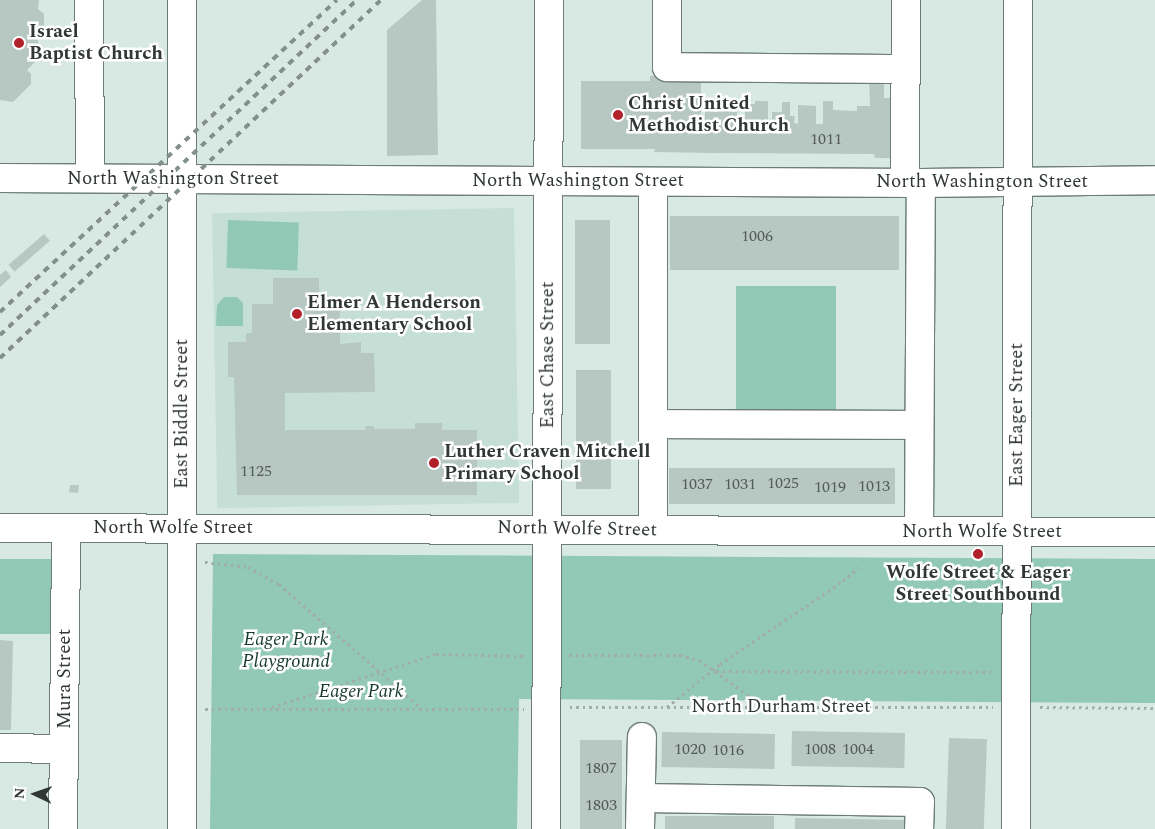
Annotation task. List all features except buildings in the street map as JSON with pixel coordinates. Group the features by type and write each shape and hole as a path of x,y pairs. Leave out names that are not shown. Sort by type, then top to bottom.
{"street":[{"path":"90,0 90,178"},
{"name":"East Biddle Street","path":"182,0 182,829"},
{"name":"East Chase Street","path":"546,829 536,708 547,527 549,0"},
{"path":"667,0 667,66 906,69"},
{"path":"906,0 906,69 913,183 919,425 919,531"},
{"name":"East Eager Street","path":"1016,829 1018,0"},
{"name":"North Washington Street","path":"0,178 913,183 1155,180"},
{"path":"653,182 653,530"},
{"path":"653,424 919,425"},
{"name":"North Wolfe Street","path":"0,528 547,527 653,530 1155,532"},
{"name":"Mura Street","path":"63,829 66,529"},
{"path":"640,829 642,737"},
{"path":"0,748 64,748"},
{"path":"641,798 920,802 920,829"}],"path":[{"path":"182,560 248,567 279,584 421,708"},
{"path":"666,708 716,671 720,664 843,581 859,567"},
{"path":"270,708 378,671 436,654 523,656"},
{"path":"570,655 680,656 699,660 765,708"},
{"path":"716,671 1001,672"},
{"name":"North Durham Street","path":"182,709 1155,708"}],"shaded area":[{"path":"514,208 519,503 217,508 212,213"}],"green space":[{"path":"228,220 299,222 297,270 226,268"},
{"path":"736,286 836,286 836,410 736,410"},
{"path":"224,297 237,297 243,303 243,326 216,326 217,305"},
{"name":"Eager Park","path":"213,554 1155,559 1155,703 519,699 517,829 210,829"},
{"path":"0,559 57,559 57,634 0,634"}],"railway":[{"path":"0,312 337,0"},
{"path":"0,335 357,0"},
{"path":"0,358 381,0"}],"place":[{"name":"Israel Baptist Church","path":"19,43"},
{"name":"Christ United Methodist Church","path":"618,115"},
{"name":"Elmer A Henderson Elementary School","path":"297,314"},
{"name":"Luther Craven Mitchell Primary School","path":"434,463"},
{"name":"Wolfe Street & Eager Street Southbound","path":"978,554"}],"park label":[{"name":"Eager Park Playground","path":"286,651"}]}
